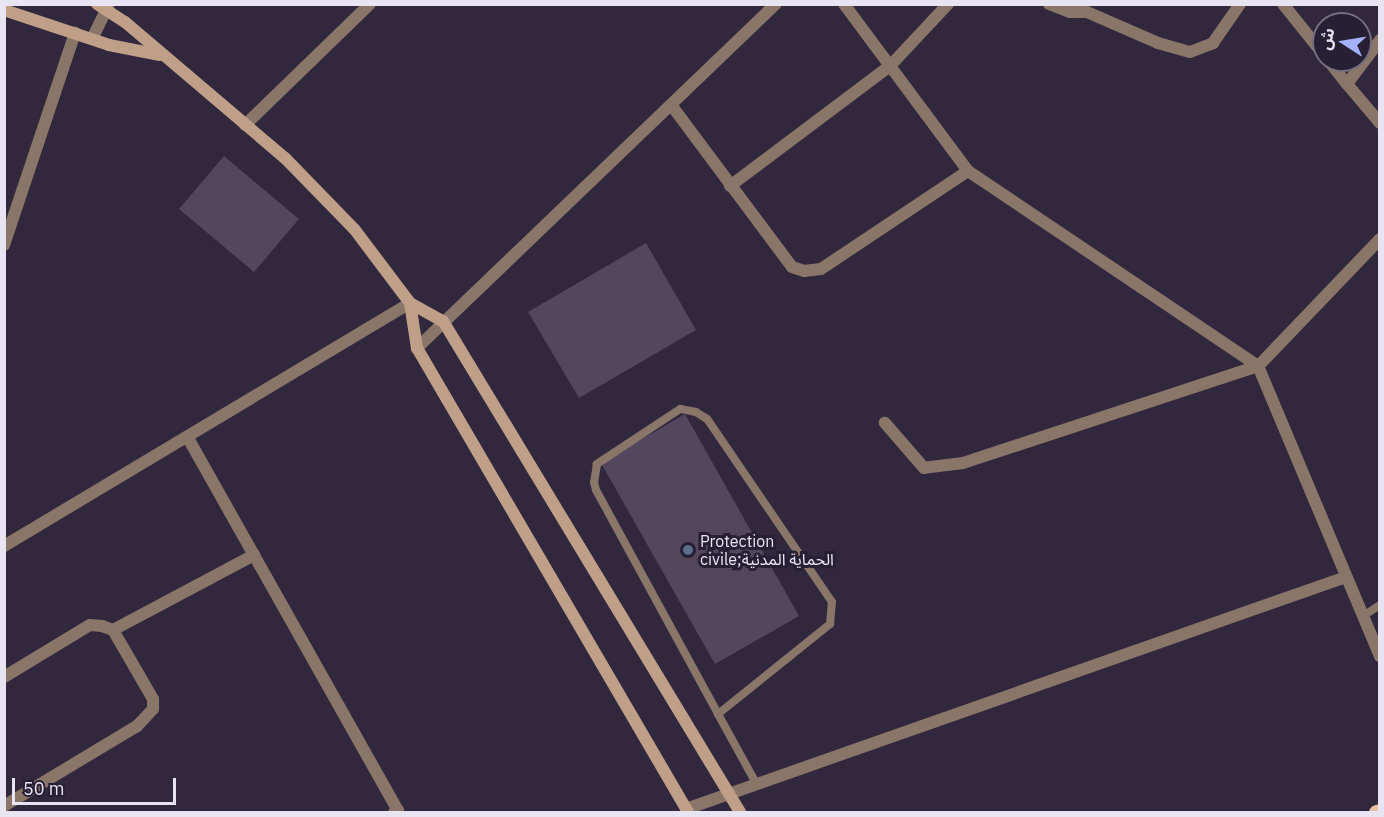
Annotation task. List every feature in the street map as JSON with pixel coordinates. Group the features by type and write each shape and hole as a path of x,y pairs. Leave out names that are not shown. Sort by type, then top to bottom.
{"street":[{"path":"245,125 370,4"},
{"path":"417,348 776,4"},
{"path":"844,4 968,171 1258,366 1380,656"},
{"path":"730,186 890,66 948,4"},
{"path":"1049,4 1070,12 1088,12 1158,43 1190,52 1213,43 1240,4"},
{"path":"1283,4 1312,40"},
{"path":"92,39 104,6 285,158 355,230 410,303 443,321 740,813"},
{"path":"4,10 92,39 160,55"},
{"path":"4,245 75,33"},
{"path":"1347,84 1380,40"},
{"path":"1338,72 1380,123"},
{"path":"672,106 792,267 804,271 821,269 968,171"},
{"path":"885,423 924,468 963,463 1258,366 1380,239"},
{"path":"410,303 417,348 687,811 756,783 1346,577"},
{"path":"4,546 188,438 410,303"},
{"path":"188,438 398,810 394,813"},
{"path":"4,677 90,625 113,630 254,555"},
{"path":"4,806 137,726 153,709 153,699 113,630"}],"lane":[{"path":"718,714 830,624 832,602 707,420 696,412 680,409 597,464 594,482 718,714 756,783"},
{"path":"1363,616 1380,604"}],"building":[{"path":"224,156 299,219 254,272 179,209"},
{"path":"646,243 696,330 579,398 528,312"},
{"path":"685,414 799,616 715,664 601,463"}],"place":[{"name":"Protection civile;الحماية المدنية","path":"688,550"}]}
